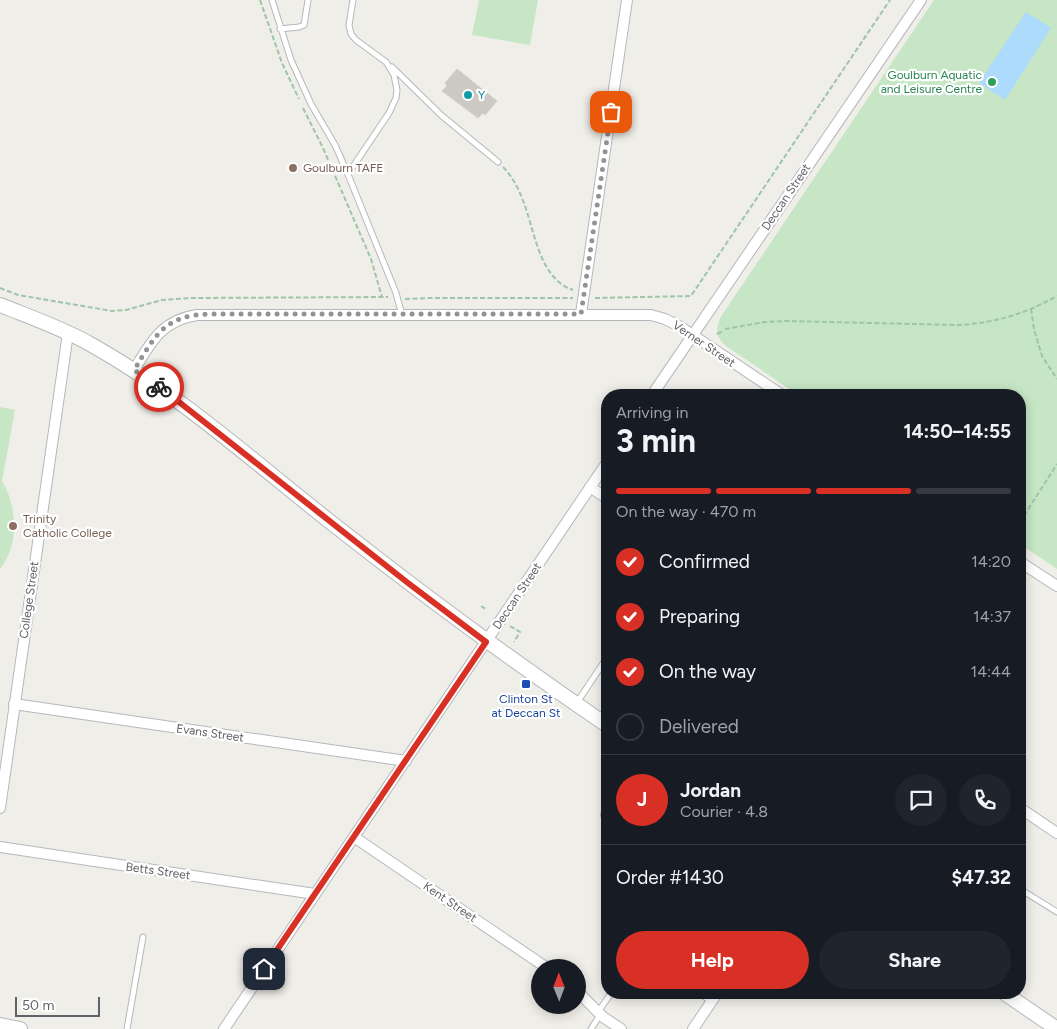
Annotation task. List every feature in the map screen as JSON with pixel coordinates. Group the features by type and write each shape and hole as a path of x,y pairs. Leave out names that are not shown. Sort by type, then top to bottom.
{"street":[{"path":"581,314 627,0"},
{"name":"Deccan Street","path":"656,389 921,0"},
{"path":"0,305 68,332 134,370 179,402 408,583 486,642 601,721"},
{"name":"Verner Street","path":"134,370 161,330 168,324 186,316 210,314 581,314 658,316 673,322 773,389"},
{"name":"College Street","path":"0,808 68,332"},
{"name":"Deccan Street","path":"224,1029 601,471"},
{"path":"590,487 601,494"},
{"path":"1026,566 1057,586"},
{"name":"Evans Street","path":"14,704 406,761"},
{"path":"1026,812 1057,833"},
{"name":"Kent Street","path":"354,837 534,959"},
{"name":"Betts Street","path":"0,848 315,894"},
{"path":"693,1029 714,999"},
{"path":"1013,999 1057,1029"},
{"path":"586,1000 599,1013 621,1029"},
{"path":"0,1025 20,1029"}],"lane":[{"path":"272,0 291,60 306,94 348,174 402,315"},
{"path":"280,29 304,25 308,0"},
{"path":"353,0 349,25 351,34 356,40 403,76 441,115 498,162"},
{"path":"348,174 389,113 396,98 396,82 391,68 386,62"},
{"path":"576,704 601,666"},
{"path":"1026,893 1057,912"},
{"path":"127,1029 143,937"},
{"path":"591,1029 608,999"},
{"path":"708,999 712,1002"}],"path":[{"path":"260,0 282,63 299,100"},
{"path":"0,288 18,294 112,311 126,310 162,300 181,298 382,297 414,300 430,298 691,296 890,0"},
{"path":"303,108 323,148 371,259 382,297"},
{"path":"498,162 511,177 520,194 538,246 550,271 560,283 574,291 573,298"},
{"path":"717,334 724,330 765,322 786,321 968,325 993,321 1032,309 1057,296"},
{"path":"1032,309 1034,329 1042,356 1057,379"},
{"path":"1026,513 1057,464"},
{"path":"481,606 486,610"},
{"path":"510,626 520,632 514,642"}],"green space":[{"path":"479,0 538,0 530,45 472,35"},
{"path":"934,0 1057,0 1057,569 1026,548 1026,389 789,389 726,346 717,332 722,315"},
{"path":"0,407 15,410 2,481 11,502 14,525 13,537 11,549 0,569"}],"water":[{"path":"1026,12 1051,28 1005,100 979,83"}],"building":[{"name":"Y","path":"457,69 497,101 485,115 483,113 478,118 442,91 447,86 445,83"}],"way so far":[{"path":"159,387 134,370 161,330 168,324 186,316 210,314 581,314 611,112"}],"place":[{"name":"Goulburn Aquatic and Leisure Centre","path":"992,82"},
{"name":"Y","path":"468,95"},
{"name":"Goulburn TAFE","path":"293,168"},
{"name":"Trinity Catholic College","path":"13,526"},
{"name":"Clinton St at Deccan St","path":"526,684"}],"route":[{"path":"159,387 486,642 264,969"}]}
